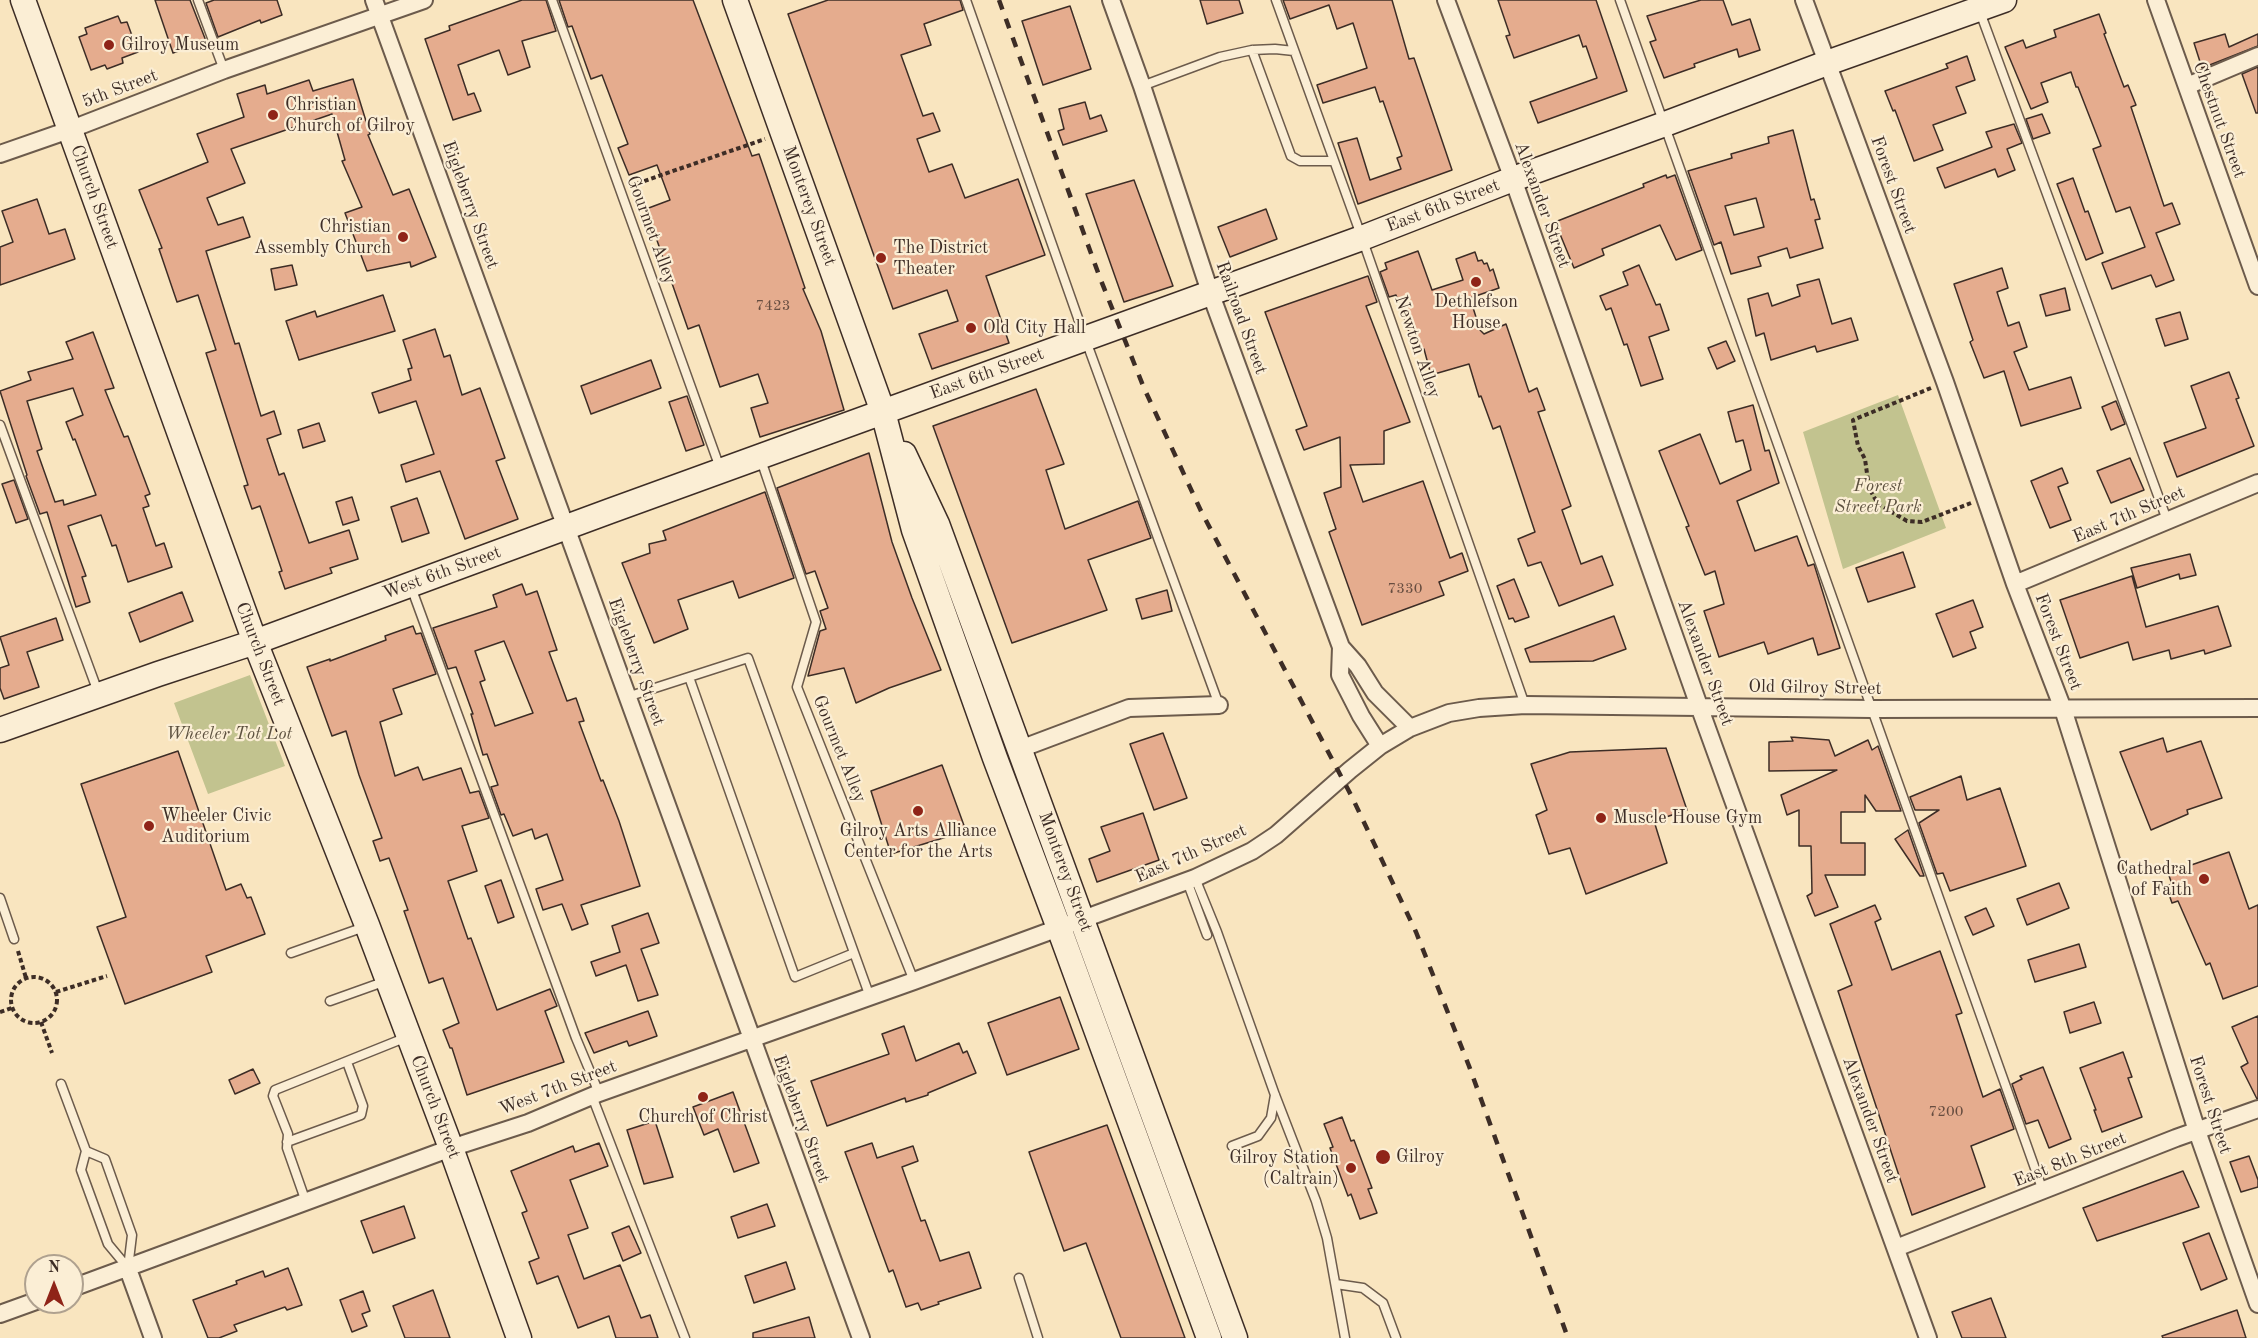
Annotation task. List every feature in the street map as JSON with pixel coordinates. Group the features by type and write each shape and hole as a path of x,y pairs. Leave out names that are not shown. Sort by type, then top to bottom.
{"street":[{"name":"Church Street","path":"23,0 255,642 409,1036 519,1338"},
{"name":"5th Street","path":"0,154 224,70 377,8 424,0"},
{"name":"Monterey Street","path":"735,0 883,412 914,530 995,758 1209,1338"},
{"name":"Railroad Street","path":"1111,0 1210,292 1341,647 1358,666 1375,693 1410,728"},
{"name":"Alexander Street","path":"1446,0 1513,179 1699,706 1928,1338"},
{"name":"Forest Street","path":"1804,0 1945,382 2014,584 2063,709 2197,1131 2258,1304"},
{"name":"East 6th Street","path":"883,412 1362,238 1513,179 1827,63 1977,4 2004,0"},
{"name":"Chestnut Street","path":"2156,0 2258,286"},
{"name":"Eigleberry Street","path":"377,8 861,1338"},
{"path":"2187,86 2258,56"},
{"name":"Monterey Street","path":"883,412 937,524 1235,1338"},
{"name":"West 6th Street","path":"0,730 255,642 883,412"},
{"name":"East 7th Street","path":"2014,584 2258,483"},
{"name":"Railroad Street","path":"1341,647 1340,675 1361,716 1380,746"},
{"path":"1020,749 1129,708 1219,705"},
{"name":"Old Gilroy Street","path":"1380,746 1410,728 1449,713 1479,708 1525,705 1872,709 2258,708"},
{"name":"East 7th Street","path":"1059,928 1191,879 1252,851 1276,835 1380,746"},
{"name":"West 7th Street","path":"84,1284 451,1148 528,1123 596,1094 1059,928"},
{"name":"East 8th Street","path":"1896,1248 2258,1109"},
{"path":"128,1269 153,1338"},
{"path":"0,1314 24,1305"}],"lane":[{"path":"198,0 224,70"},
{"name":"Gourmet Alley","path":"552,0 721,470"},
{"path":"966,0 1085,338 1219,705"},
{"name":"Newton Alley","path":"1276,0 1362,238 1525,705"},
{"path":"1620,0 2043,1191"},
{"path":"1977,4 2168,520"},
{"path":"1142,86 1220,57 1275,49 1294,51"},
{"path":"1252,51 1291,156 1300,161 1334,161"},
{"path":"0,425 99,695"},
{"name":"Gourmet Alley","path":"760,457 816,622 797,687 914,981"},
{"path":"410,585 685,1338"},
{"path":"627,697 748,658 870,997"},
{"path":"689,677 795,977 855,953"},
{"path":"1191,879 1217,932 1275,1095 1316,1201 1328,1238 1345,1338"},
{"path":"1191,879 1207,935"},
{"path":"0,898 14,939"},
{"path":"291,953 367,926"},
{"path":"330,1001 387,981"},
{"path":"306,1202 287,1148 288,1134 273,1096 275,1090 409,1036"},
{"path":"287,1142 361,1115 363,1106 347,1062"},
{"path":"62,1084 86,1151 81,1170 108,1244 128,1269"},
{"path":"1232,1146 1258,1136 1271,1118 1275,1095"},
{"path":"86,1151 105,1159 132,1236 128,1269"},
{"path":"1019,1278 1038,1338"},
{"path":"1336,1284 1363,1288 1383,1303 1396,1338"}],"path":[{"path":"619,190 765,138"},
{"path":"1945,382 1852,420 1858,446 1865,459 1869,488 1878,504 1907,521 1922,522 1985,498"},
{"path":"14,939 26,978"},
{"path":"56,992 106,976"},
{"path":"26,978 41,978 56,992 56,1007 48,1018 41,1022 27,1022 12,1008 12,993 20,981 26,978"},
{"path":"0,1012 12,1008"},
{"path":"41,1022 52,1053"}],"green space":[{"name":"Forest Street Park","path":"1898,395 1946,528 1843,569 1803,432"},
{"name":"Wheeler Tot Lot","path":"250,675 285,766 208,794 174,703"}],"building":[{"path":"155,0 190,0 206,41 173,53"},
{"path":"214,0 277,0 282,15 261,23 260,20 218,37 206,3"},
{"path":"522,0 546,0 556,31 522,41 530,67 508,75 499,50 458,65 468,95 474,93 481,111 453,120 425,39 450,30 449,26"},
{"path":"559,0 693,0 752,156 759,154 805,288 803,289 821,331 844,410 760,437 751,408 768,403 758,374 720,387 699,325 688,329 646,209 670,200 657,165 629,175 618,148 628,144 602,75 591,79 572,26 568,27"},
{"path":"828,0 960,0 963,10 924,24 931,45 901,55 923,116 933,113 940,131 917,139 929,172 952,164 965,198 1018,179 1045,255 986,276 1009,343 932,369 919,334 958,321 947,290 893,309 788,14"},
{"path":"1200,0 1239,0 1243,13 1207,24"},
{"path":"1283,0 1392,0 1409,59 1414,58 1452,170 1358,204 1338,143 1357,138 1370,180 1401,169 1397,158 1402,156 1383,101 1380,102 1375,87 1323,103 1317,85 1367,68 1353,23 1337,29 1329,5 1290,19"},
{"path":"1498,0 1596,0 1627,91 1538,123 1530,102 1597,78 1586,46 1583,47 1579,35 1514,58 1506,36 1510,35"},
{"path":"1701,0 1723,0 1732,25 1750,19 1760,50 1739,57 1737,49 1694,64 1695,67 1664,78 1650,42 1656,40 1647,16"},
{"path":"1070,6 1091,69 1043,85 1022,21"},
{"path":"2099,14 2124,87 2128,85 2136,105 2131,107 2164,206 2172,203 2180,224 2156,233 2174,280 2156,287 2151,275 2112,289 2102,263 2145,247 2130,207 2116,212 2093,149 2101,146 2071,72 2041,83 2048,102 2031,109 2005,47 2023,40 2026,48 2056,37 2054,30"},
{"name":"Gilroy Museum","path":"118,16 121,23 127,22 138,52 122,58 123,63 107,69 105,65 91,70 79,37 87,34 85,28"},
{"path":"2225,34 2229,47 2258,34 2258,46 2202,68 2194,43"},
{"path":"1967,56 1975,80 1956,87 1966,113 1933,125 1943,150 1914,161 1895,110 1893,111 1885,91 1948,68 1946,64"},
{"path":"2258,67 2258,113 2256,113 2242,74"},
{"path":"353,79 370,134 368,135 393,195 409,189 436,257 411,267 410,262 367,271 345,213 362,207 342,161 345,160 332,114 231,149 245,183 207,198 218,225 243,217 250,237 206,251 235,344 239,343 261,416 274,411 281,434 267,439 279,475 284,473 309,543 349,530 358,559 330,568 332,573 285,589 279,572 282,571 260,506 252,509 244,486 248,485 206,353 216,350 198,295 177,302 159,249 162,248 139,190 208,162 197,134 244,117 237,94 265,85 267,94 309,80 313,91"},
{"path":"1085,102 1090,119 1101,115 1107,131 1063,145 1058,131 1064,129 1059,109"},
{"path":"2042,114 2050,133 2033,139 2026,119"},
{"path":"2014,124 2022,143 2007,149 2015,170 1998,177 1995,169 1945,188 1937,168 1992,147 1986,132"},
{"path":"1793,130 1811,200 1814,199 1820,219 1815,220 1823,248 1790,258 1787,248 1758,257 1761,266 1731,274 1721,242 1714,245 1688,171 1732,158 1731,154 1769,143 1768,137","holes":["1756,198 1764,227 1734,235 1725,206"]},
{"path":"1666,175 1667,178 1675,175 1702,250 1676,260 1660,225 1602,249 1604,255 1574,268 1555,222 1644,187 1643,184"},
{"path":"2073,178 2103,253 2086,260 2057,184"},
{"path":"1134,180 1173,286 1124,302 1086,194"},
{"path":"37,199 49,234 65,229 75,259 0,285 0,247 13,242 2,211"},
{"path":"1266,209 1277,239 1230,257 1218,227"},
{"path":"1418,251 1432,290 1463,280 1456,259 1475,252 1478,261 1482,260 1484,264 1487,263 1490,271 1493,269 1499,288 1470,298 1480,330 1484,334 1506,324 1529,392 1537,388 1545,410 1538,412 1571,506 1562,510 1581,564 1602,556 1613,585 1559,606 1541,562 1528,566 1518,539 1535,532 1500,426 1493,429 1481,396 1479,397 1469,364 1431,375 1424,349 1416,352 1396,295 1389,297 1380,272 1387,269 1385,263"},
{"path":"292,265 297,285 275,290 271,269"},
{"path":"1639,265 1656,305 1660,304 1669,330 1649,337 1663,379 1641,386 1627,344 1624,345 1611,308 1606,310 1600,296 1628,285 1623,272"},
{"path":"2002,268 2008,288 1997,292 2008,326 2019,322 2027,347 2014,352 2029,390 2071,377 2081,408 2021,426 2004,371 1984,378 1970,342 1973,340 1954,284"},
{"path":"1368,276 1377,302 1366,306 1410,422 1384,431 1384,464 1350,465 1363,502 1423,481 1450,558 1462,553 1468,571 1439,582 1444,595 1362,625 1329,532 1336,529 1324,493 1341,487 1340,437 1304,450 1296,430 1307,426 1265,312"},
{"path":"1819,279 1832,324 1851,318 1858,340 1817,352 1815,346 1771,360 1764,333 1756,336 1748,299 1768,293 1772,306 1800,296 1797,285"},
{"path":"2065,288 2070,310 2046,316 2040,295"},
{"path":"383,295 395,331 299,360 286,321 315,311 317,317"},
{"path":"2180,312 2188,339 2165,346 2156,319"},
{"path":"435,329 444,357 450,355 462,395 480,388 505,458 496,461 518,519 465,539 440,471 406,482 401,465 434,454 416,401 379,413 372,393 411,380 408,369 412,368 403,340"},
{"path":"93,332 114,388 105,390 124,437 128,436 150,494 145,496 149,506 143,508 156,546 164,543 172,567 128,582 116,545 112,546 101,515 68,526 86,576 82,577 90,602 76,607 47,512 40,514 0,391 31,380 28,372 73,359 66,342","holes":["73,388 83,415 66,422 73,440 75,439 96,495 64,505 63,500 55,502 37,451 42,449 27,401"]},
{"path":"1726,341 1735,361 1717,369 1708,348"},
{"path":"651,360 661,388 591,414 581,386"},
{"path":"2229,372 2239,398 2236,399 2254,446 2177,477 2164,443 2206,428 2191,386"},
{"path":"1036,389 1064,464 1046,470 1065,529 1138,501 1151,538 1088,560 1107,610 1012,643 933,426"},
{"path":"687,396 704,445 686,451 669,402"},
{"path":"2116,401 2125,424 2111,430 2102,407"},
{"path":"1753,405 1765,451 1769,450 1779,483 1737,501 1755,551 1797,536 1808,566 1814,564 1840,648 1818,655 1813,638 1768,654 1764,642 1719,657 1704,611 1724,604 1715,571 1705,575 1686,527 1689,526 1659,451 1700,434 1720,484 1751,470 1743,440 1736,442 1728,412"},
{"path":"319,423 325,441 303,448 298,430"},
{"path":"869,453 892,542 941,670 889,688 856,703 844,668 808,676 820,631 826,629 820,611 828,608 815,571 806,574 777,488"},
{"path":"2130,458 2144,490 2111,503 2097,471"},
{"path":"2062,468 2068,483 2058,487 2071,520 2050,528 2031,481"},
{"path":"14,480 28,519 16,523 2,484"},
{"path":"765,492 794,578 739,598 733,581 678,600 688,629 654,643 622,563 650,553 649,544 666,540 663,531"},
{"path":"352,497 359,520 343,525 336,502"},
{"path":"417,498 429,533 402,542 391,507"},
{"path":"1903,552 1915,587 1868,602 1856,568"},
{"path":"2190,554 2196,575 2180,579 2179,574 2137,588 2131,568"},
{"path":"2132,576 2146,627 2218,606 2231,646 2205,654 2204,650 2171,659 2169,650 2133,660 2128,642 2080,658 2060,600"},
{"path":"1514,579 1529,617 1515,622 1513,618 1509,619 1497,586"},
{"path":"522,584 526,595 537,591 557,650 549,652 567,701 576,698 584,721 579,722 619,821 640,886 581,905 588,924 572,930 562,904 543,910 536,889 563,880 547,834 535,839 532,829 513,836 504,814 501,815 491,787 498,785 487,754 483,755 471,714 473,714 456,667 448,669 433,628 497,607 493,595","holes":["504,641 533,713 495,726 480,682 485,680 475,651"]},
{"path":"1167,590 1172,611 1142,619 1136,599"},
{"path":"182,592 193,621 140,642 129,613"},
{"path":"1973,600 1983,627 1970,632 1976,648 1953,657 1936,614"},
{"path":"1614,616 1626,649 1593,661 1530,662 1525,649"},
{"path":"56,618 63,640 27,652 39,687 4,699 0,688 0,668 9,665 0,637"},
{"path":"413,626 416,634 421,633 436,674 393,689 402,714 380,722 395,776 418,767 423,780 461,768 470,793 479,791 489,818 462,826 477,871 448,881 468,939 471,938 497,1010 550,989 557,1006 545,1011 564,1062 467,1095 452,1048 443,1030 459,1023 443,978 429,983 404,911 408,910 389,858 380,861 373,841 382,838 346,731 332,736 307,667 386,640 385,636"},
{"path":"1163,733 1187,798 1154,810 1130,744"},
{"path":"1791,737 1829,740 1835,756 1868,740 1872,750 1878,746 1901,811 1876,811 1865,795 1865,812 1841,812 1841,843 1865,843 1865,875 1825,875 1838,907 1815,916 1807,896 1812,893 1811,846 1799,846 1799,810 1787,815 1781,795 1837,770 1769,771 1769,742 1793,741"},
{"path":"2163,738 2167,752 2201,741 2222,798 2187,810 2188,814 2151,830 2120,752"},
{"name":"Muscle House Gym","path":"1666,748 1687,810 1654,821 1667,863 1586,894 1570,848 1549,854 1536,815 1547,810 1531,764 1570,752"},
{"path":"178,751 226,890 241,884 247,898 251,897 265,934 206,956 212,972 125,1004 97,927 126,917 81,784"},
{"name":"Gilroy Arts Alliance Center for the Arts","path":"942,765 966,831 891,854 871,791"},
{"path":"1961,776 1967,800 2000,788 2026,866 1950,891 1943,873 1937,874 1919,823 1939,810 1915,810 1910,797"},
{"path":"1143,813 1159,860 1097,882 1089,859 1110,851 1101,827"},
{"path":"1908,830 1924,876 1920,876 1895,839"},
{"path":"2229,852 2249,909 2258,905 2258,986 2223,999 2210,963 2206,965 2178,901 2172,903 2166,886 2172,884 2168,873"},
{"path":"501,880 514,917 498,923 485,886"},
{"path":"2059,883 2069,908 2027,925 2017,899"},
{"path":"1875,905 1881,919 1875,922 1892,970 1940,951 1962,1013 1956,1015 1983,1097 2000,1089 2014,1129 1971,1146 1985,1187 1912,1215 1838,991 1852,985 1830,924"},
{"path":"1986,908 1994,926 1973,935 1965,917"},
{"path":"648,913 659,943 641,949 658,995 638,1001 626,965 596,976 591,962 620,952 612,926"},
{"path":"2079,944 2086,967 2035,982 2028,960"},
{"path":"1060,997 1079,1049 1007,1075 988,1023"},
{"path":"2094,1002 2101,1023 2070,1033 2064,1012"},
{"path":"648,1011 657,1036 629,1046 627,1041 594,1053 585,1033"},
{"path":"2258,1016 2257,1099 2241,1067 2248,1063 2232,1027"},
{"path":"904,1026 916,1061 959,1043 963,1053 967,1051 976,1073 928,1093 928,1095 906,1102 905,1098 827,1126 811,1081 889,1054 882,1034"},
{"path":"2123,1052 2132,1077 2128,1078 2142,1117 2102,1132 2080,1068"},
{"path":"2043,1067 2071,1139 2049,1148 2038,1120 2026,1124 2012,1084 2022,1079 2020,1076"},
{"path":"253,1069 260,1083 235,1094 229,1080"},
{"path":"733,1092 759,1163 734,1172 718,1129 704,1135 693,1107"},
{"name":"Gilroy Station (Caltrain)","path":"1342,1117 1351,1141 1354,1140 1372,1188 1368,1189 1377,1213 1360,1219 1351,1194 1348,1196 1330,1148 1333,1147 1324,1124"},
{"path":"655,1121 673,1177 644,1184 627,1130"},
{"path":"1107,1125 1185,1338 1121,1338 1086,1243 1064,1251 1029,1152"},
{"path":"599,1143 608,1166 570,1180 588,1228 568,1235 584,1279 620,1265 641,1318 650,1315 658,1338 616,1338 609,1316 578,1328 558,1276 537,1284 529,1262 539,1258 522,1213 527,1211 511,1171 573,1146 575,1152"},
{"path":"872,1143 877,1158 913,1146 918,1161 902,1167 921,1221 925,1220 940,1261 969,1252 981,1288 921,1310 918,1303 906,1307 893,1270 889,1272 845,1152"},
{"path":"2249,1156 2258,1180 2258,1187 2241,1192 2230,1162"},
{"path":"2183,1171 2199,1207 2097,1241 2083,1208"},
{"path":"767,1204 775,1226 738,1238 731,1217"},
{"path":"404,1206 415,1238 373,1253 361,1221"},
{"path":"629,1226 641,1253 623,1261 612,1233"},
{"path":"2209,1233 2227,1279 2201,1290 2183,1243"},
{"path":"786,1262 795,1289 754,1303 745,1276"},
{"path":"288,1268 302,1305 287,1310 285,1307 234,1325 237,1331 219,1338 208,1338 193,1300 237,1284 236,1281 263,1271 265,1277"},
{"path":"433,1290 450,1338 405,1338 393,1306"},
{"path":"363,1291 370,1311 362,1314 367,1326 352,1332 340,1300"},
{"path":"1991,1298 2006,1338 1962,1338 1952,1312"},
{"path":"2237,1310 2246,1338 2163,1338 2162,1336"},
{"path":"809,1317 815,1338 753,1338 753,1333"}],"railway":[{"path":"999,0 1100,278 1144,388 1201,511 1352,797 1416,932 1469,1066 1568,1338"}],"place":[{"name":"Gilroy Museum","path":"109,45"},
{"name":"Christian Church of Gilroy","path":"273,115"},
{"name":"Christian Assembly Church","path":"403,237"},
{"name":"The District Theater","path":"881,258"},
{"name":"Dethlefson House","path":"1476,282"},
{"name":"Old City Hall","path":"971,328"},
{"name":"Gilroy Arts Alliance Center for the Arts","path":"918,811"},
{"name":"Muscle House Gym","path":"1601,818"},
{"name":"Wheeler Civic Auditorium","path":"149,826"},
{"name":"Cathedral of Faith","path":"2204,879"},
{"name":"Church of Christ","path":"703,1097"},
{"name":"Gilroy","path":"1383,1157"},
{"name":"Gilroy Station (Caltrain)","path":"1351,1168"}]}
